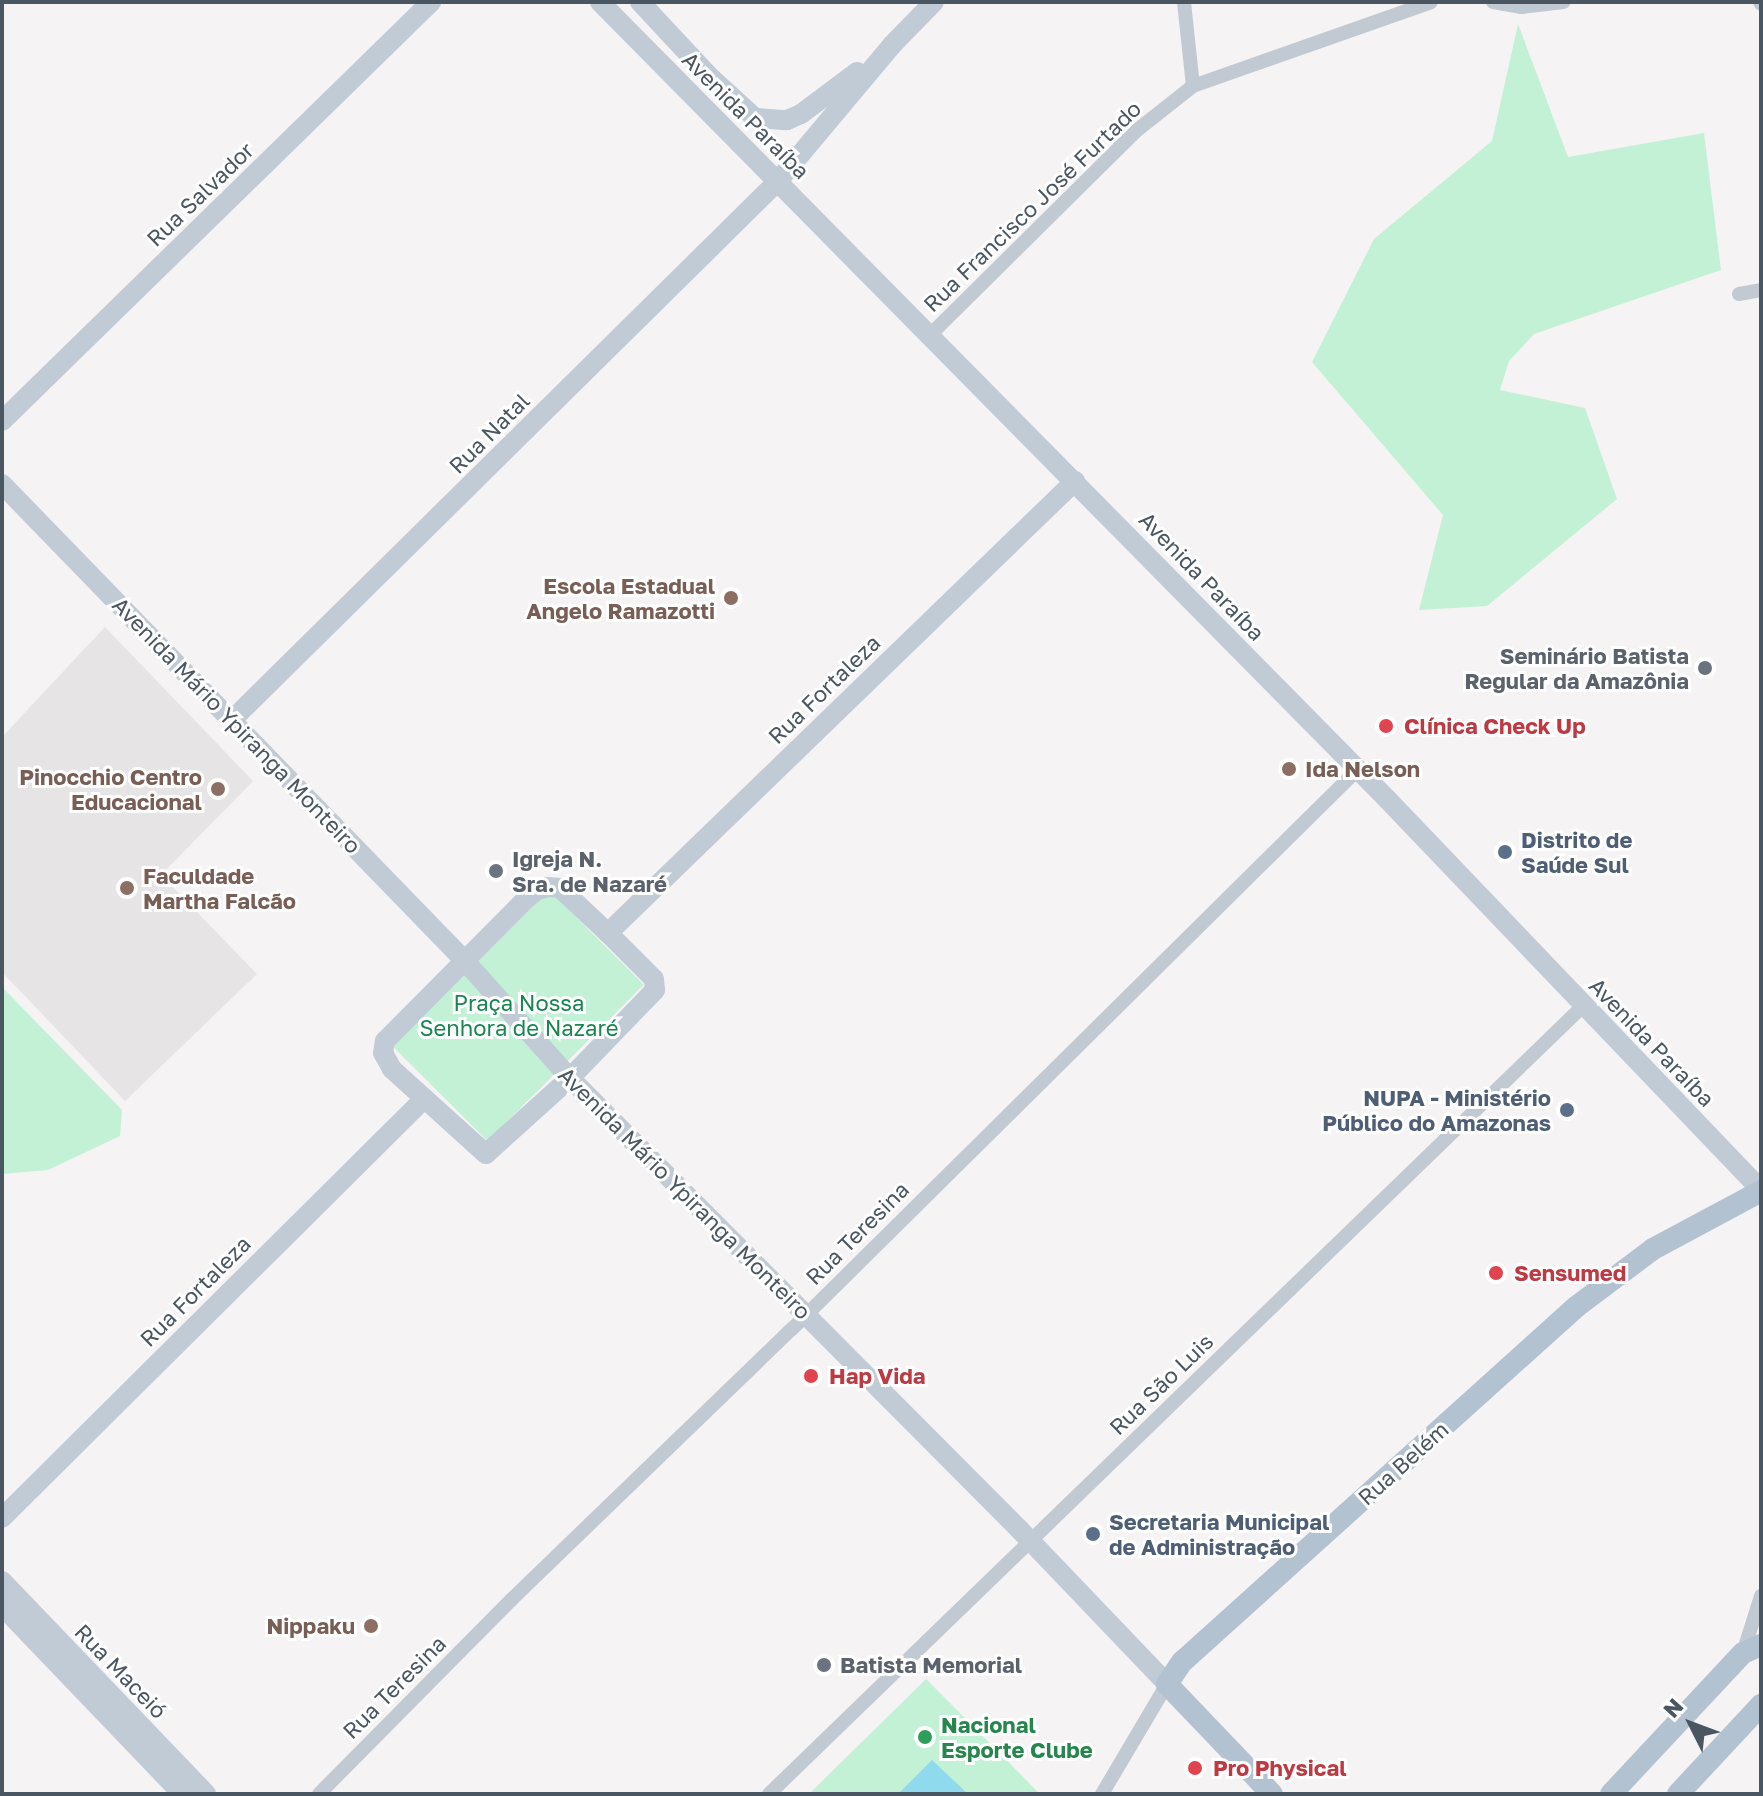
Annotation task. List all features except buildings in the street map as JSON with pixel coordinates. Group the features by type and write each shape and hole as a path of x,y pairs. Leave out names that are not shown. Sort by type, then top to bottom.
{"main road":[{"name":"Rua Salvador","path":"2,421 431,2"},
{"name":"Avenida Paraíba","path":"600,2 1075,481 1761,1191"},
{"path":"640,2 708,75 755,118 787,120 801,114 892,45 934,2"},
{"name":"Rua Natal","path":"233,719 778,181 892,45"},
{"name":"Rua Fortaleza","path":"608,933 1075,481"},
{"name":"Avenida Mário Ypiranga Monteiro","path":"2,484 464,960 570,1078 1031,1541 1272,1794"},
{"path":"560,888 654,979 655,990 570,1078 486,1154 424,1099 385,1059 385,1041 464,960 537,890 560,888"},
{"name":"Rua Fortaleza","path":"2,1518 424,1099"},
{"name":"Rua Belém","path":"1167,1684 1182,1662 1576,1307 1653,1249 1761,1191"},
{"name":"Rua Maceió","path":"2,1581 206,1794"},
{"name":"Rua Maceió","path":"2,1606 182,1794"},
{"path":"1611,1794 1752,1649"},
{"path":"1678,1794 1761,1705"}],"street":[{"path":"1184,2 1193,86"},
{"name":"Rua Francisco José Furtado","path":"929,336 1136,131 1193,86 1431,2"},
{"path":"1493,2 1522,7 1564,2"},
{"path":"1739,294 1761,290"},
{"name":"Rua Teresina","path":"319,1794 511,1600 805,1315 1357,770"},
{"name":"Rua São Luis","path":"769,1794 1583,1006"},
{"path":"1752,1649 1761,1596"},
{"name":"Rua Belém","path":"1102,1794 1167,1684"}],"shaded area":[{"path":"105,627 253,781 161,875 257,974 125,1101 2,972 2,737"}],"green space":[{"path":"1518,24 1568,157 1704,133 1721,270 1534,334 1509,361 1500,390 1585,408 1617,499 1487,606 1419,610 1443,515 1312,362 1374,239 1492,141"},
{"name":"Praça Nossa Senhora de Nazaré","path":"549,890 644,985 487,1141 393,1046"},
{"path":"2,987 122,1110 120,1136 48,1170 2,1174"},
{"name":"Nacional Esporte Clube","path":"926,1679 1040,1794 809,1794"}],"water":[{"path":"932,1760 968,1794 898,1794"}],"place":[{"name":"Escola Estadual Angelo Ramazotti","path":"731,598"},
{"name":"Seminário Batista Regular da Amazônia","path":"1705,668"},
{"name":"Clínica Check Up","path":"1386,726"},
{"name":"Ida Nelson","path":"1289,769"},
{"name":"Pinocchio Centro Educacional","path":"218,789"},
{"name":"Distrito de Saúde Sul","path":"1505,852"},
{"name":"Igreja N. Sra. de Nazaré","path":"496,871"},
{"name":"Faculdade Martha Falcão","path":"127,888"},
{"name":"NUPA - Ministério Público do Amazonas","path":"1567,1110"},
{"name":"Sensumed","path":"1496,1273"},
{"name":"Hap Vida","path":"811,1376"},
{"name":"Secretaria Municipal de Administração","path":"1093,1534"},
{"name":"Nippaku","path":"371,1626"},
{"name":"Batista Memorial","path":"824,1665"},
{"name":"Nacional Esporte Clube","path":"925,1737"},
{"name":"Pro Physical","path":"1195,1768"}]}
